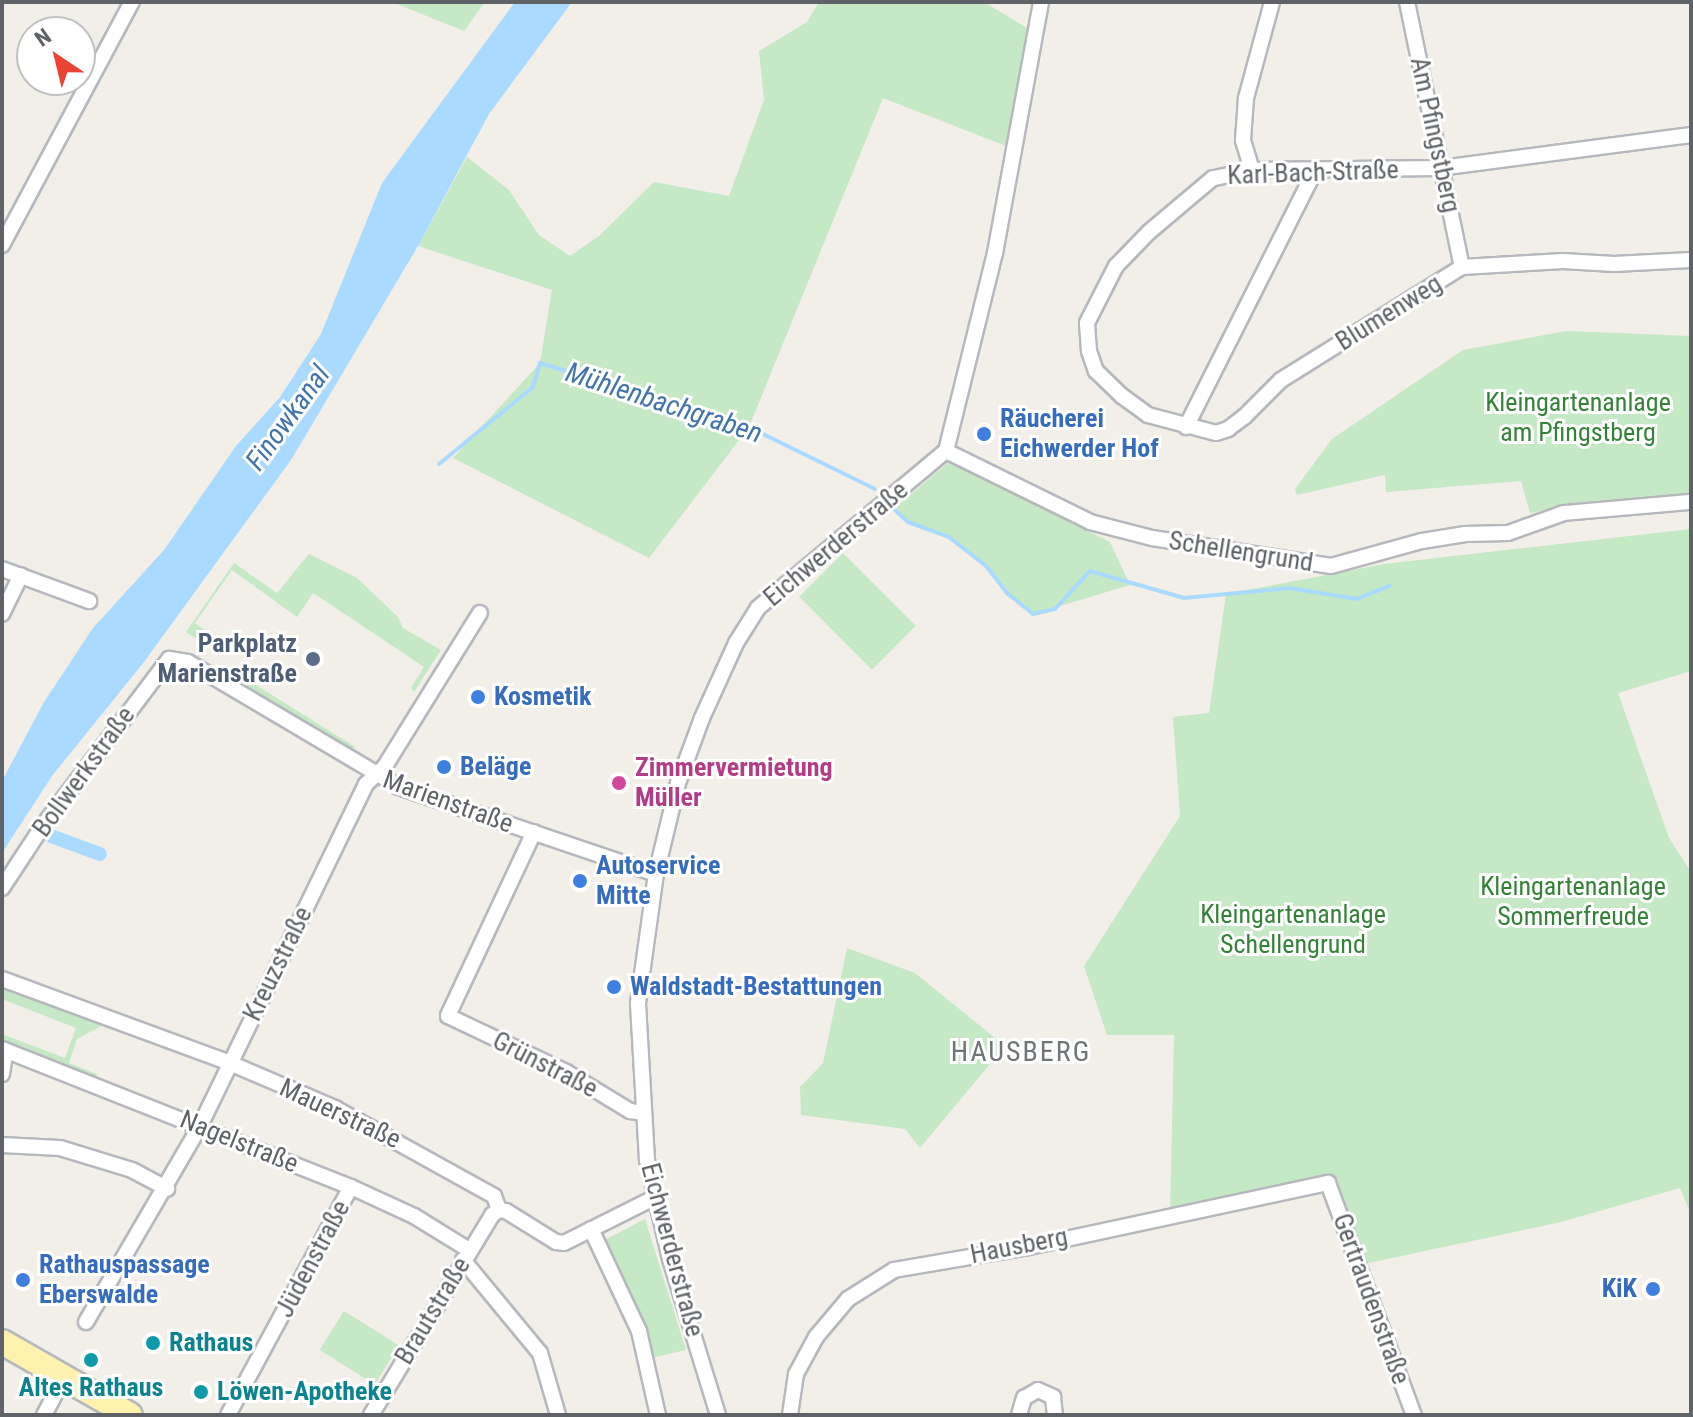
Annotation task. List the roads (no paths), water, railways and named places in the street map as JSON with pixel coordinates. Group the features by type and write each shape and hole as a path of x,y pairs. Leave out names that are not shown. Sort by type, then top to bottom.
{"main road":[{"path":"2,1342 130,1415"}],"street":[{"path":"2,245 132,2"},
{"path":"946,451 995,253 1041,2"},
{"path":"1252,170 1243,140 1246,98 1272,2"},
{"name":"Am Pfingstberg","path":"1407,2 1462,267"},
{"name":"Karl-Bach-Straße","path":"1122,396 1096,371 1089,351 1087,323 1097,298 1127,255 1213,178 1252,170 1314,172 1441,168 1691,135"},
{"path":"1186,427 1314,172"},
{"name":"Blumenweg","path":"1122,396 1148,415 1216,433 1228,429 1281,380 1462,267 1563,261 1614,264 1691,260"},
{"name":"Schellengrund","path":"946,451 1090,522 1152,538 1331,566 1422,541 1465,534 1508,533 1564,513 1691,502"},
{"name":"Eichwerderstraße","path":"718,1415 654,1198 642,1113 638,1003 656,874 678,783 702,718 736,643 758,608 946,451"},
{"path":"2,569 89,601"},
{"path":"2,614 21,575"},
{"name":"Kreuzstraße","path":"86,1322 167,1189 200,1126 366,784 385,766 480,613"},
{"name":"Marienstraße","path":"169,659 188,662 375,776 399,787 656,874"},
{"name":"Bollwerkstraße","path":"2,888 42,827 169,659"},
{"name":"Grünstraße","path":"534,832 448,1016 566,1072 630,1111 642,1113"},
{"name":"Mauerstraße","path":"2,979 230,1063 394,1138 494,1196 499,1210 506,1211 556,1242 564,1243 654,1198"},
{"path":"2,1074 4,1049"},
{"name":"Nagelstraße","path":"4,1049 351,1187 414,1216 466,1255 540,1353 558,1415"},
{"path":"2,1145 60,1148 132,1170 167,1189"},
{"name":"Hausberg","path":"790,1415 796,1374 816,1337 848,1299 894,1270 1029,1247 1328,1183"},
{"name":"Gertraudenstraße","path":"1328,1183 1414,1415"},
{"name":"Jüdenstraße","path":"228,1415 351,1187"},
{"name":"Brautstraße","path":"371,1415 466,1255 492,1215 499,1210"},
{"path":"591,1229 639,1331 658,1415"},
{"path":"44,1415 60,1374"},
{"path":"1019,1415 1024,1398 1038,1390 1053,1397 1055,1415"}],"water":[{"name":"Finowkanal","path":"515,2 572,2 489,114 418,246 291,460 144,662 52,776 2,853 2,781 44,702 93,628 164,550 236,446 280,397 321,334 382,183"}],"waterway":[{"name":"Mühlenbachgraben","path":"439,464 533,387 540,363 749,427 875,489"},
{"name":"Mühlenbachgraben","path":"895,510 908,522 949,537 986,566 1007,593 1033,614 1055,609 1090,571 1184,598 1289,588 1357,599 1389,586"},
{"path":"51,836 100,854"}],"place":[{"name":"Räucherei Eichwerder Hof","path":"984,434"},
{"name":"Parkplatz Marienstraße","path":"313,659"},
{"name":"Kosmetik","path":"478,697"},
{"name":"Beläge","path":"444,767"},
{"name":"Zimmervermietung Müller","path":"619,783"},
{"name":"Autoservice Mitte","path":"580,881"},
{"name":"Waldstadt-Bestattungen","path":"614,987"},
{"name":"Rathauspassage Eberswalde","path":"23,1280"},
{"name":"KiK","path":"1653,1289"},
{"name":"Rathaus","path":"153,1343"},
{"name":"Altes Rathaus","path":"91,1360"},
{"name":"Löwen-Apotheke","path":"201,1392"}],"district":[{"name":"HAUSBERG","path":"1021,1052"}],"park label":[{"name":"Kleingartenanlage am Pfingstberg","path":"1578,418"},
{"name":"Kleingartenanlage Sommerfreude","path":"1573,902"},
{"name":"Kleingartenanlage Schellengrund","path":"1293,930"}]}
